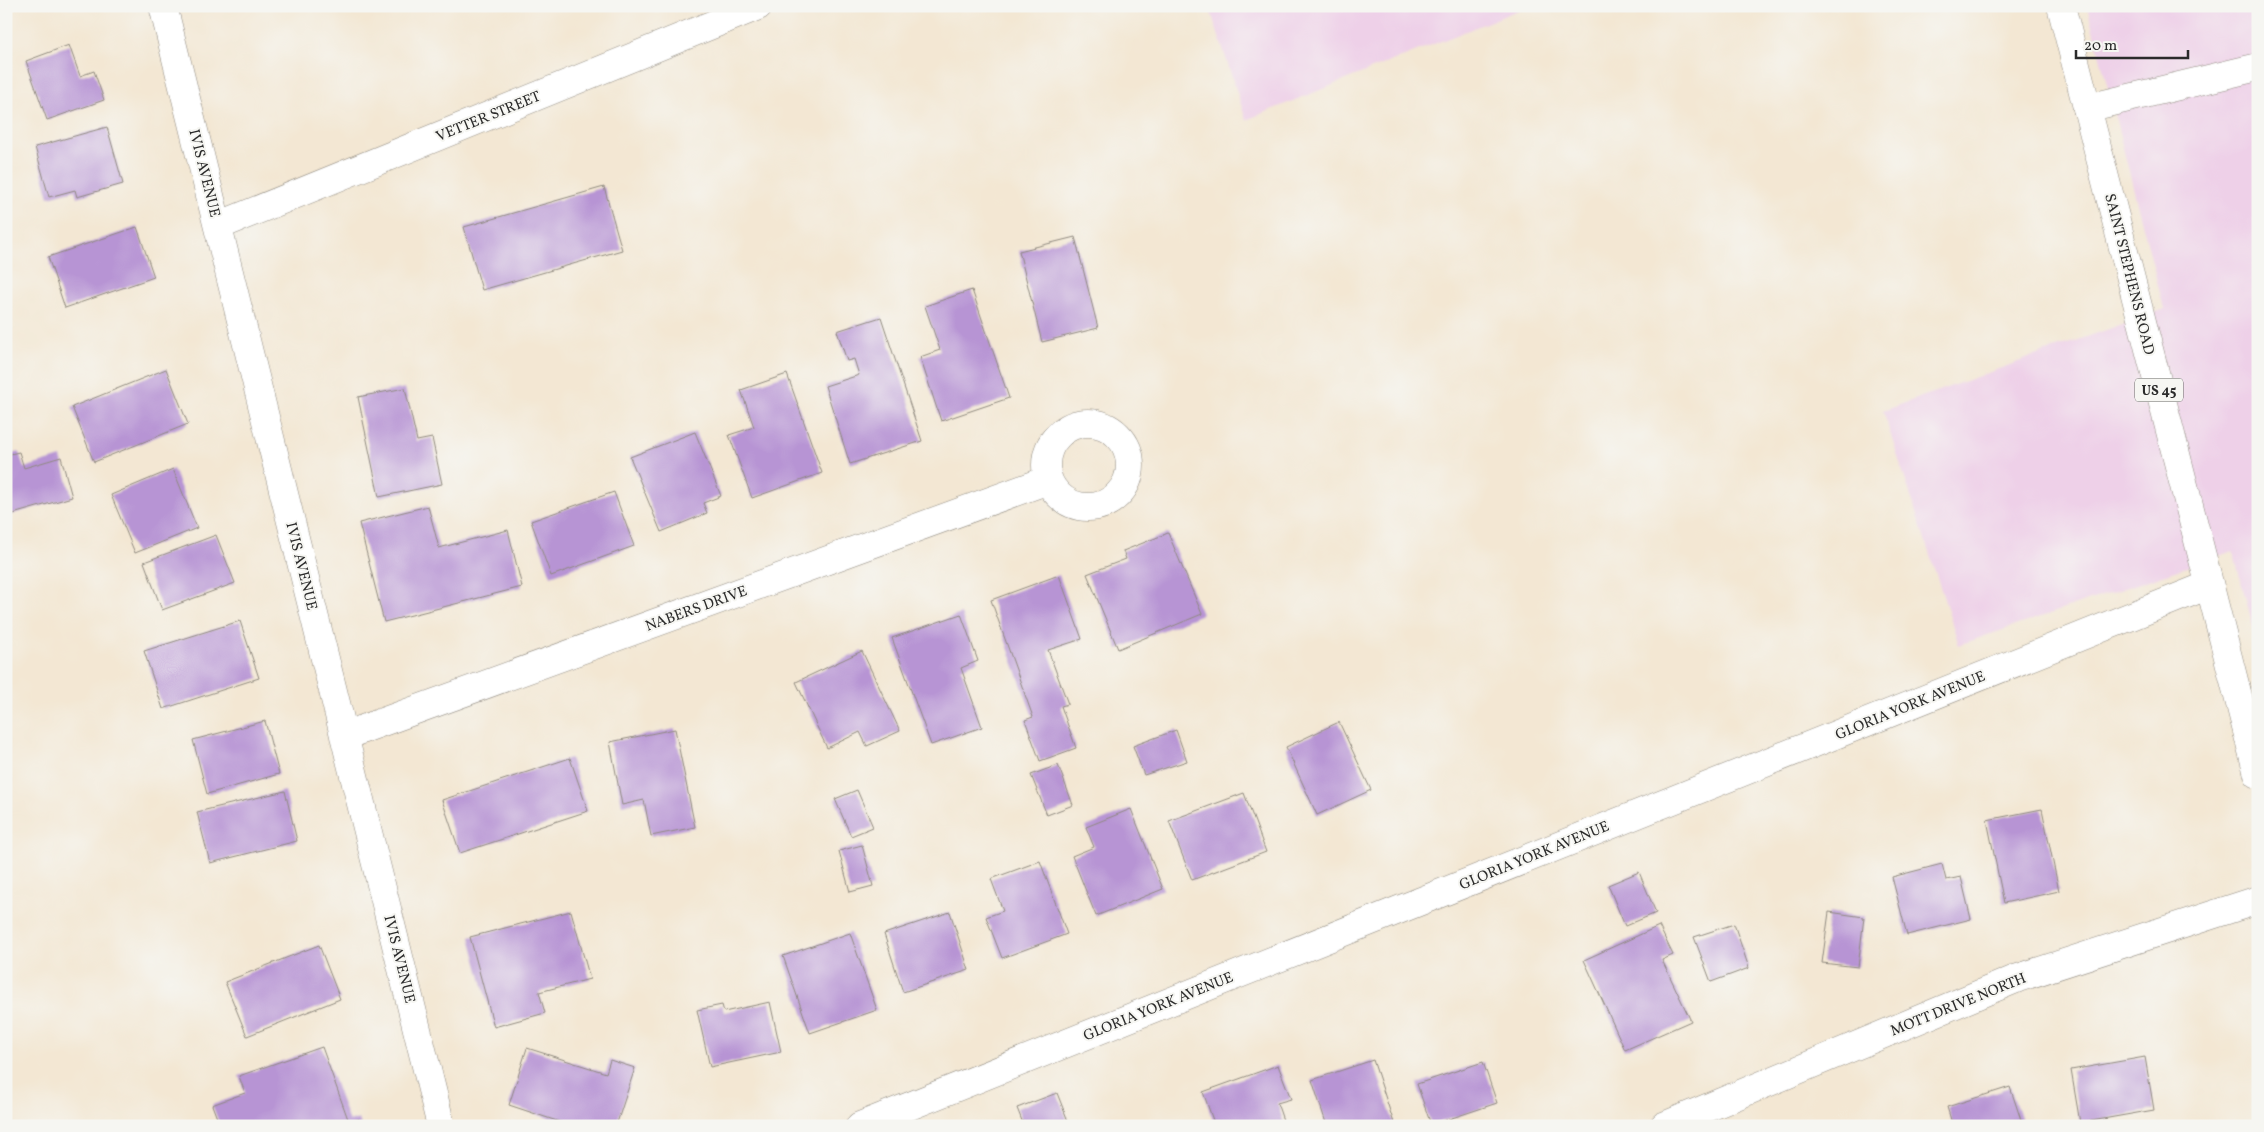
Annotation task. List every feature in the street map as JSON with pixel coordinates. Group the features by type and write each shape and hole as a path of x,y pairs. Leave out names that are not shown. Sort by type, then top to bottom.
{"street":[{"name":"IVIS AVENUE","path":"164,6 441,1126"},
{"name":"VETTER STREET","path":"218,226 758,6"},
{"name":"SAINT STEPHENS ROAD","path":"2061,6 2258,774"},
{"path":"2087,108 2258,67"},
{"name":"NABERS DRIVE","path":"344,736 1048,480"},
{"name":"GLORIA YORK AVENUE","path":"860,1126 2209,585"},
{"name":"MOTT DRIVE NORTH","path":"1677,1123 2018,978 2258,900"}],"shaded area":[{"path":"1209,6 1528,6 1246,120"},
{"path":"2087,6 2258,6 2258,645 2233,551 1959,645 1883,411 2164,309"}],"building":[{"path":"69,45 80,76 94,71 104,100 47,120 26,61"},
{"path":"107,127 123,184 77,197 75,190 49,197 35,147"},
{"path":"604,187 622,250 482,290 464,227"},
{"path":"137,227 154,277 65,308 48,257"},
{"path":"1075,237 1098,328 1042,342 1019,251"},
{"path":"972,290 1009,398 941,421 920,357 940,350 925,306"},
{"path":"881,317 922,441 850,464 825,386 859,375 854,359 847,361 837,331"},
{"path":"166,369 188,424 94,462 72,407"},
{"path":"787,374 822,473 752,498 729,435 754,427 741,390"},
{"path":"405,388 417,441 432,438 442,484 379,497 358,397"},
{"path":"695,432 721,496 703,503 707,513 661,532 630,457"},
{"path":"19,452 24,468 61,457 72,497 6,516 6,455"},
{"path":"173,469 197,528 135,553 111,495"},
{"path":"614,492 634,546 551,576 531,521"},
{"path":"428,506 439,548 508,530 522,587 384,622 359,523"},
{"path":"1168,533 1202,614 1118,649 1087,574 1126,559 1123,551"},
{"path":"216,535 235,583 162,610 144,562"},
{"path":"1059,575 1082,639 1048,650 1068,704 1061,706 1076,748 1040,761 1025,720 1033,717 991,600"},
{"path":"961,614 978,661 961,668 982,727 931,745 892,638"},
{"path":"240,621 259,678 163,709 144,651"},
{"path":"862,651 900,731 867,746 860,732 827,748 796,682"},
{"path":"265,721 279,774 207,794 193,740"},
{"path":"1339,722 1371,790 1317,815 1286,747"},
{"path":"675,729 695,827 651,836 644,800 622,805 610,742"},
{"path":"1176,730 1187,761 1144,775 1133,746"},
{"path":"570,758 588,811 460,853 442,800"},
{"path":"1058,765 1073,805 1047,815 1031,775"},
{"path":"857,790 873,827 851,836 835,799"},
{"path":"285,791 297,841 210,863 197,812"},
{"path":"1244,793 1266,852 1192,880 1169,821"},
{"path":"1131,809 1163,889 1096,916 1072,856 1094,847 1086,827"},
{"path":"2042,809 2059,891 2004,903 1987,820"},
{"path":"862,845 873,886 850,892 839,851"},
{"path":"1040,861 1067,934 1002,958 986,917 1003,911 991,879"},
{"path":"1942,864 1946,880 1961,877 1971,919 1907,935 1892,877"},
{"path":"1639,872 1656,913 1625,926 1608,885"},
{"path":"571,911 590,979 539,992 545,1013 494,1027 470,937"},
{"path":"950,912 969,970 903,992 884,934"},
{"path":"1829,912 1864,917 1858,967 1822,963"},
{"path":"1734,924 1749,968 1711,982 1694,937"},
{"path":"1659,926 1673,955 1662,960 1691,1021 1625,1050 1584,960"},
{"path":"850,933 877,1010 810,1033 783,956"},
{"path":"319,945 340,999 247,1036 225,982"},
{"path":"770,1002 781,1052 710,1067 697,1010 722,1005 724,1012"},
{"path":"322,1047 349,1122 359,1119 361,1126 220,1126 212,1105 245,1093 239,1076"},
{"path":"527,1048 606,1073 610,1060 635,1068 616,1126 592,1126 584,1123 583,1126 572,1126 509,1105"},
{"path":"2145,1057 2154,1110 2080,1123 2071,1070"},
{"path":"1373,1060 1395,1126 1327,1126 1312,1080"},
{"path":"1483,1062 1497,1103 1431,1125 1417,1084"},
{"path":"1278,1065 1291,1099 1277,1103 1285,1126 1215,1126 1203,1092"},
{"path":"2010,1087 2023,1126 1953,1126 1947,1107"},
{"path":"1057,1093 1070,1126 1024,1126 1017,1108"}]}
